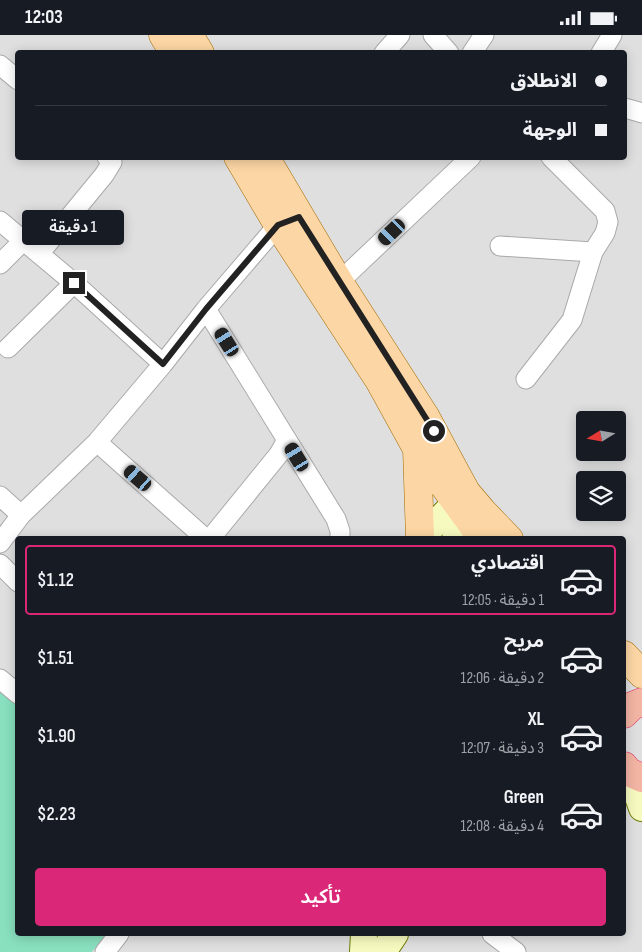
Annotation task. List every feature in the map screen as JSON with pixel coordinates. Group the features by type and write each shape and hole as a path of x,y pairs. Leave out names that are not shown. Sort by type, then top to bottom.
{"highway":[{"path":"626,712 642,702"}],"main road":[{"path":"163,35 172,50"},
{"path":"189,35 198,50"},
{"path":"240,160 339,282 425,416 469,518"},
{"path":"273,162 288,221 417,449 469,518 503,536"},
{"path":"417,449 420,536"},
{"path":"425,536 469,518"},
{"path":"626,657 642,674"},
{"path":"632,772 642,808"},
{"path":"363,952 364,936"},
{"path":"383,952 394,936"}],"street":[{"path":"387,50 400,35"},
{"path":"433,35 446,50"},
{"path":"474,50 484,35"},
{"path":"603,50 612,35"},
{"path":"0,65 15,78"},
{"path":"627,109 642,113"},
{"path":"39,254 104,175 112,163 110,160"},
{"path":"339,282 468,160"},
{"path":"526,379 572,320 593,252 605,233 608,222 605,211 554,160"},
{"path":"0,221 74,283 163,364"},
{"path":"0,543 20,515 97,442 163,364 206,309 288,221"},
{"path":"0,264 23,241"},
{"path":"500,246 593,252"},
{"path":"8,348 74,283"},
{"path":"206,309 336,519 340,536"},
{"path":"212,536 279,454 287,441"},
{"path":"97,442 203,536"},
{"path":"0,496 20,515"},
{"path":"0,564 15,578"},
{"path":"0,679 15,691"},
{"path":"105,952 117,936"},
{"path":"495,936 516,952"}],"shaded area":[{"path":"0,35 642,35 642,952 0,952"}],"green space":[{"path":"0,678 15,690 15,936 104,936 92,952 0,952"}],"route":[{"path":"74,283 163,364 206,309 278,225 299,217 434,431"}]}
